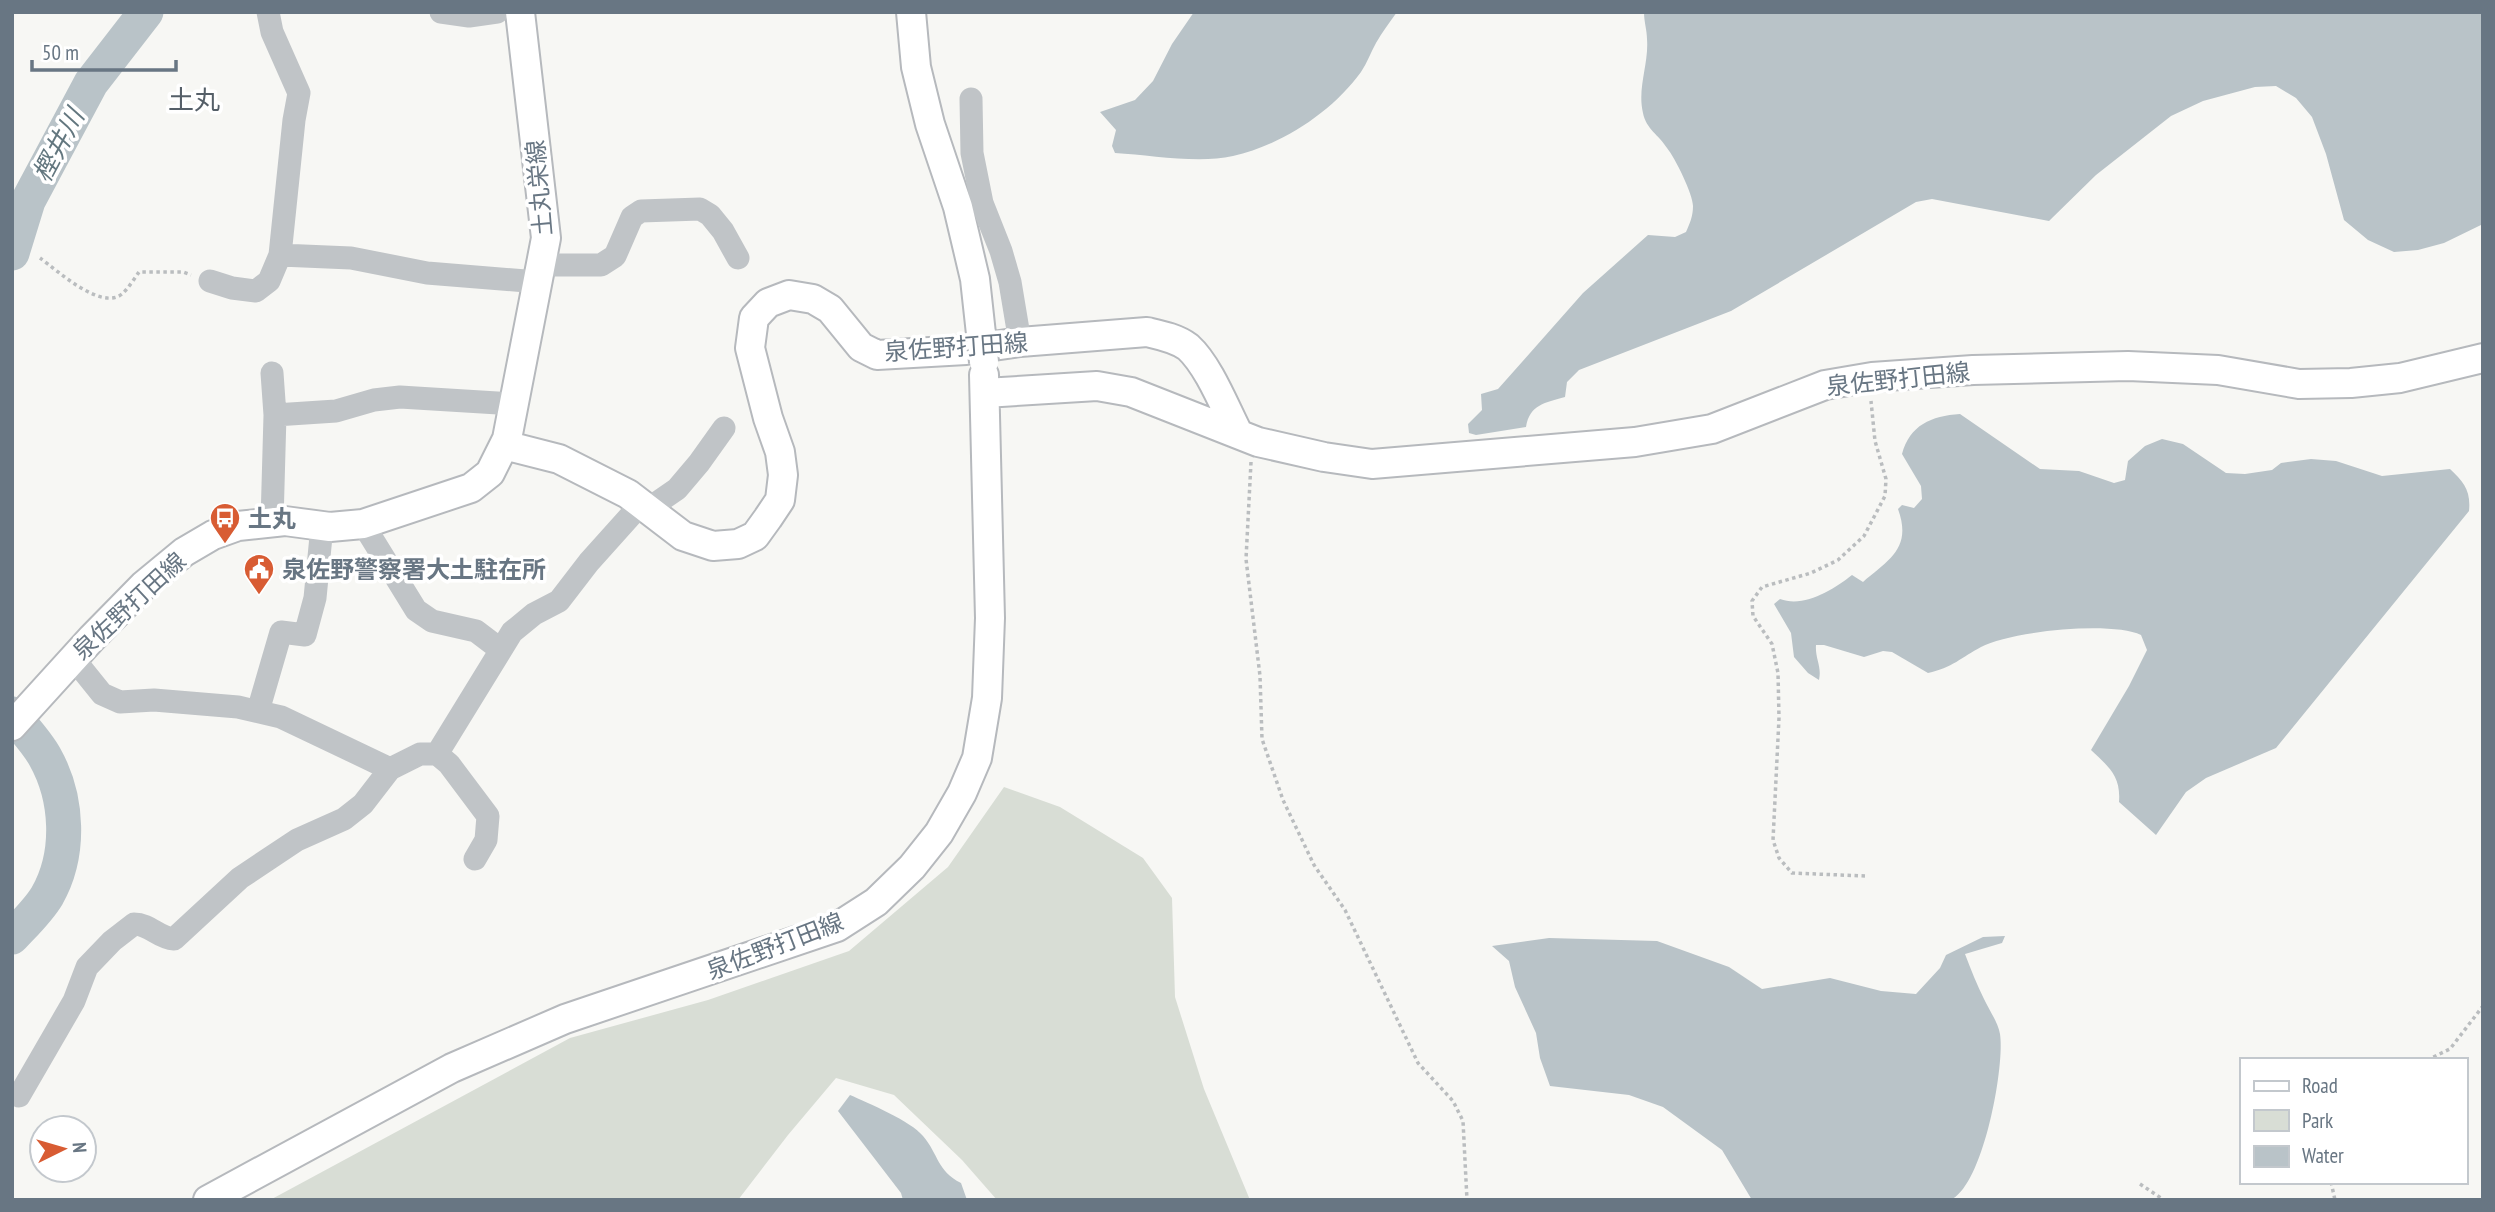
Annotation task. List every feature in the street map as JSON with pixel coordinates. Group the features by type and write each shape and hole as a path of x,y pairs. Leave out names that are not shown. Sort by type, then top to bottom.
{"main road":[{"name":"土丸栄線","path":"504,445 546,238 520,12"},
{"path":"911,12 916,67 930,124 958,207 975,279 985,393"},
{"name":"泉佐野打田線","path":"12,726 144,585 184,552 213,535 238,526 285,521 322,526 363,524 471,488 490,473 504,445 559,459 628,494 683,536 713,546 738,544 755,536 780,499 783,475 780,452 768,418 750,348 754,318 768,303 789,295 813,299 830,309 861,347 877,355 966,350 1020,342 1147,332 1166,336 1187,347 1207,373 1244,436"},
{"name":"泉佐野打田線","path":"208,1200 452,1068 565,1019 837,927 876,902 912,867 939,833 962,793 977,758 987,698 990,618 985,393 1097,386 1131,392 1244,436 1324,457 1372,464 1622,443 1712,429 1825,385 1868,378 1973,370 2128,366 2218,370 2298,384 2351,383 2400,377 2483,358"}],"street":[{"path":"210,281 232,288 256,291 269,281 280,255 299,93 272,32 268,12"},
{"path":"441,12 469,16 496,12"},
{"path":"971,99 972,153 982,203 1002,251 1020,342"},
{"path":"280,255 351,258 427,273 540,273 601,265 615,256 632,217 640,211 700,209 710,215 723,231 738,258"},
{"path":"272,373 275,415 272,522"},
{"path":"275,415 336,411 374,400 400,397 514,404"},
{"path":"437,754 512,632 534,614 559,601 589,562 645,506 677,489 724,428"},
{"path":"363,524 416,610 432,621 477,631 501,650"},
{"path":"258,711 281,632 304,635 315,598 322,526"},
{"path":"73,658 103,694 120,702 154,700 239,706 281,717 390,769"},
{"path":"19,1096 74,1001 87,967 112,941 134,924 143,924 164,938 174,939 240,878 297,840 344,819 363,804 390,769 420,754 437,754 450,764 488,816 486,840 475,859"}],"path":[{"path":"40,258 94,296 105,299 121,295 139,272 183,272 210,281"},
{"path":"1865,876 1792,873 1779,858 1773,840 1779,718 1778,673 1772,644 1753,616 1752,601 1762,587 1811,573 1838,560 1864,536 1885,496 1886,479 1875,441 1868,378"},
{"path":"1244,436 1246,559 1260,676 1262,738 1283,800 1314,865 1345,909 1418,1063 1453,1101 1463,1121 1468,1200"},
{"path":"2431,1058 2450,1049 2483,1006"},
{"path":"2140,1184 2164,1200"}],"green space":[{"path":"1004,787 1060,807 1143,858 1172,898 1175,997 1204,1089 1250,1200 997,1200 962,1160 894,1095 836,1078 738,1200 270,1200 570,1038 708,1000 849,951 948,867"}],"water":[{"path":"1194,12 1397,12 1349,87 1321,113 1270,144 1219,158 1190,159 1115,153 1112,146 1116,130 1100,112 1135,100 1153,81 1172,44"},
{"path":"1644,12 2483,12 2483,224 2444,243 2418,250 2394,252 2368,240 2344,220 2326,154 2312,117 2296,98 2276,86 2255,87 2203,101 2171,116 2096,175 2049,221 1932,199 1916,202 1731,311 1579,370 1567,382 1565,397 1535,409 1526,427 1476,435 1469,433 1468,424 1482,410 1481,394 1498,389 1583,293 1648,235 1675,237 1686,232 1689,226 1693,206 1687,185 1664,143 1650,128 1643,113 1641,94 1647,48"},
{"path":"1960,414 2040,469 2079,471 2114,483 2125,480 2128,461 2145,446 2162,439 2183,444 2226,473 2245,474 2272,470 2281,463 2311,459 2336,461 2382,476 2450,469 2466,487 2469,511 2276,748 2206,778 2186,792 2156,835 2119,802 2116,779 2091,750 2147,650 2141,635 2127,631 2085,628 2014,636 1981,647 1950,665 1928,673 1892,652 1883,651 1864,657 1816,645 1819,680 1808,673 1794,657 1791,633 1774,604 1780,599 1799,601 1818,596 1852,575 1863,582 1890,559 1896,552 1902,534 1898,509 1902,505 1914,508 1922,499 1921,486 1902,454 1906,444 1910,436 1923,424 1940,417"},
{"path":"2005,936 2002,943 1965,954 1997,1025 2001,1050 1995,1097 1982,1150 1962,1190 1950,1200 1752,1200 1722,1150 1663,1107 1629,1095 1550,1086 1540,1058 1536,1033 1515,987 1509,961 1492,946 1549,938 1657,941 1729,967 1762,989 1830,978 1881,991 1916,994 1940,968 1946,955 1983,937"},
{"path":"850,1095 889,1113 917,1130 947,1173 961,1183 967,1200 903,1200 901,1193 838,1111"}],"waterway":[{"name":"樫井川","path":"12,253 28,201 91,83 146,12"},
{"name":"樫井川","path":"12,714 38,746 53,773 64,826 55,880 39,907 12,937"}],"place":[{"name":"土丸","path":"225,545"},
{"name":"泉佐野警察署大土駐在所","path":"259,596"}],"district":[{"name":"土丸","path":"194,99"}]}
